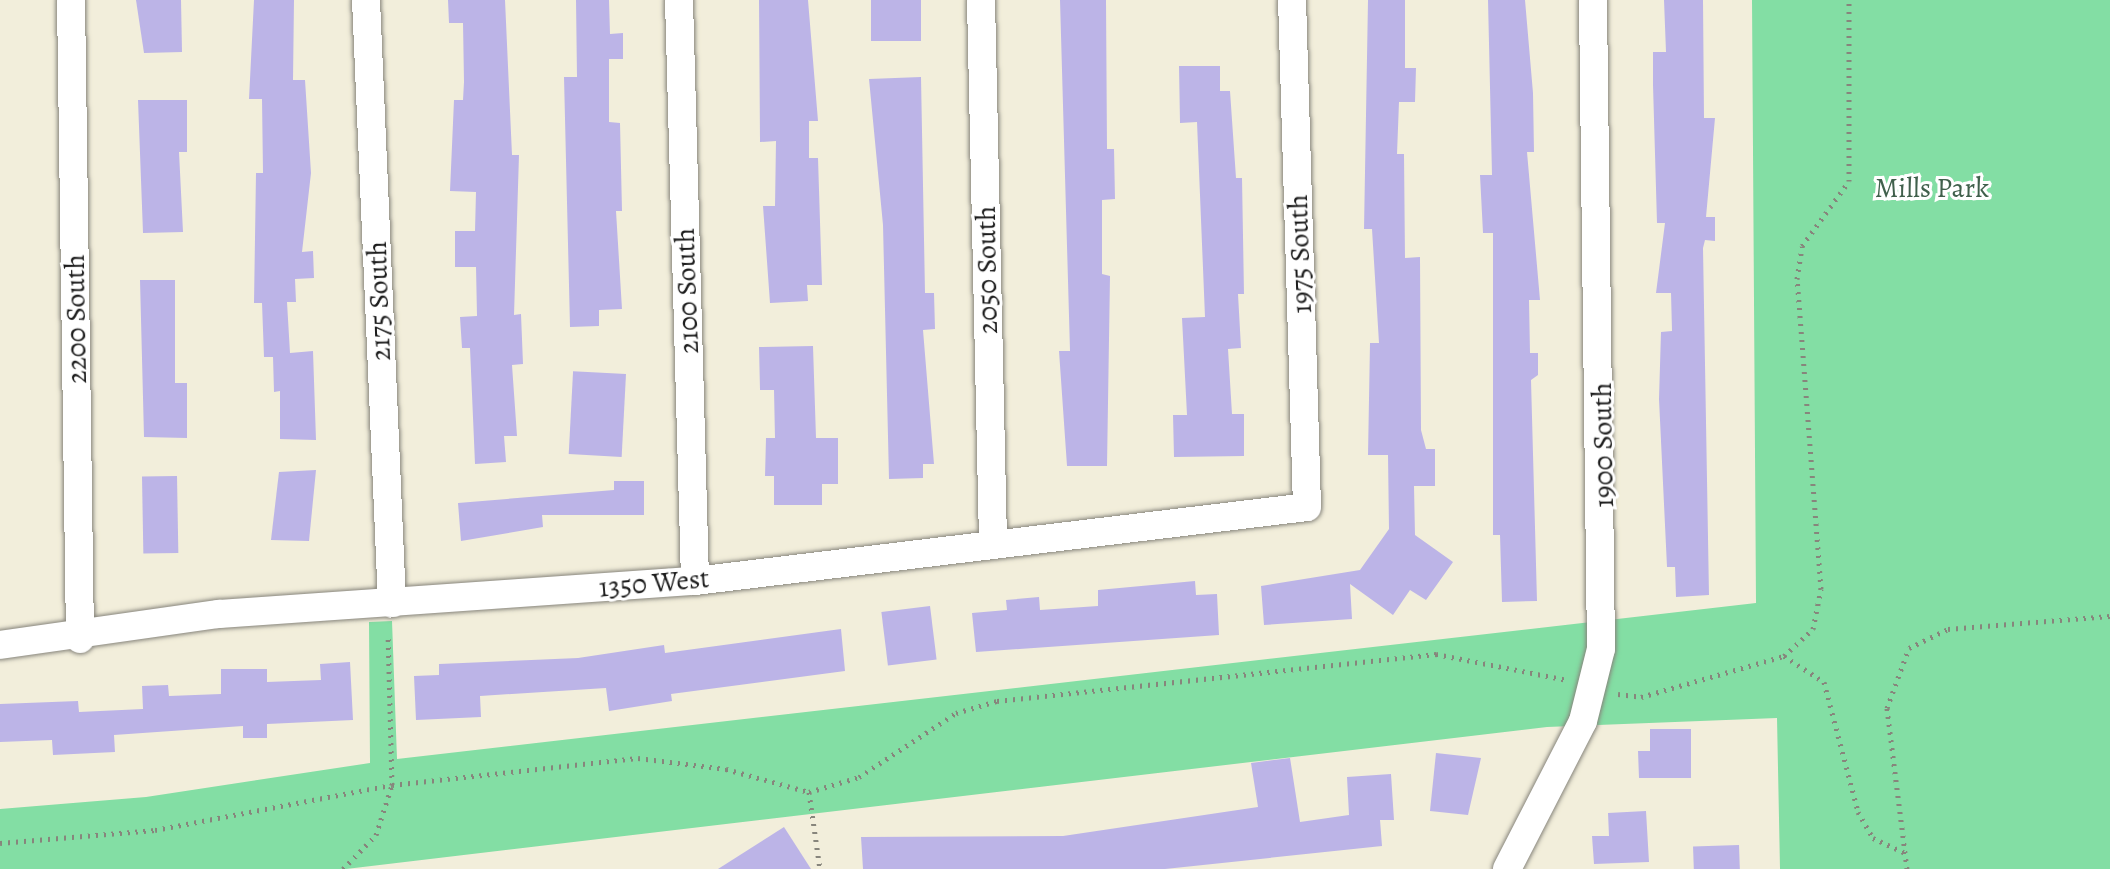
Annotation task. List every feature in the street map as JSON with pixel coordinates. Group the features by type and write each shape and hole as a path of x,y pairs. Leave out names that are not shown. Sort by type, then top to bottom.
{"street":[{"name":"2200 South","path":"71,0 80,639"},
{"name":"2175 South","path":"366,0 392,603"},
{"name":"2100 South","path":"679,0 695,581"},
{"name":"2050 South","path":"981,0 993,540"},
{"name":"1975 South","path":"1292,0 1307,507"},
{"name":"1900 South","path":"1507,869 1583,721 1601,649 1593,0"},
{"name":"1350 West","path":"0,645 80,639 219,614 695,581 993,540 1307,507"}],"path":[{"path":"1618,694 1641,697 1784,656 1813,629 1821,589 1797,279 1802,246 1849,181 1849,0"},
{"path":"1907,869 1887,708 1909,648 1948,629 2110,616"},
{"path":"343,869 376,835 392,785 388,635"},
{"path":"0,843 155,830 392,785 638,758 726,769 809,792 859,777 956,713 997,701 1436,654 1567,680"},
{"path":"1784,656 1824,682 1858,812 1873,838 1905,853"},
{"path":"809,792 820,869"}],"green space":[{"name":"Mills Park","path":"1752,0 2110,0 2110,869 1780,869 1777,718 1547,727 346,869 0,869 0,809 146,797 370,763 369,622 392,621 397,759 1756,603"}],"building":[{"path":"136,0 181,0 182,52 144,53"},
{"path":"254,0 294,0 293,80 305,80 311,173 302,252 313,251 314,278 295,279 296,302 287,302 290,353 313,351 316,440 280,439 280,391 274,392 273,357 264,357 262,303 254,303 256,173 263,173 262,99 249,99"},
{"path":"448,0 505,0 512,155 519,155 514,315 521,314 523,364 512,365 517,436 504,436 506,462 475,464 470,348 462,348 460,317 477,316 476,267 455,267 455,231 475,231 476,192 450,191 454,100 463,100 464,82 463,23 449,23"},
{"path":"576,0 609,0 610,34 623,33 623,59 609,59 609,122 620,123 622,211 616,211 622,309 599,310 599,326 570,327 564,77 577,77"},
{"path":"759,0 808,0 818,121 809,121 809,158 818,158 822,285 807,285 808,301 770,303 763,206 775,206 776,141 760,142"},
{"path":"871,0 921,0 921,41 871,41"},
{"path":"1060,0 1106,0 1107,149 1114,149 1115,199 1102,200 1102,274 1110,276 1107,466 1067,466 1059,351 1070,351"},
{"path":"1368,0 1405,0 1405,68 1416,68 1415,102 1399,102 1397,154 1404,154 1405,258 1420,257 1421,430 1426,449 1435,449 1435,486 1414,486 1415,535 1453,562 1426,600 1410,590 1393,615 1350,584 1352,619 1264,625 1261,586 1360,570 1389,529 1388,455 1368,455 1370,343 1379,343 1372,229 1364,229"},
{"path":"1488,0 1525,0 1533,93 1534,152 1527,152 1540,300 1529,300 1530,353 1538,353 1538,375 1531,380 1537,601 1502,602 1500,535 1493,535 1493,233 1483,233 1480,175 1492,175"},
{"path":"1664,0 1703,0 1704,118 1715,118 1706,217 1715,217 1715,241 1705,240 1703,248 1709,595 1676,597 1675,567 1667,567 1659,399 1661,332 1672,331 1671,293 1656,293 1665,223 1657,223 1653,52 1666,52"},
{"path":"1179,66 1220,66 1220,91 1230,91 1236,178 1242,178 1244,294 1238,294 1241,348 1228,349 1232,414 1244,414 1244,456 1174,457 1173,415 1187,415 1182,318 1205,317 1197,122 1180,123"},
{"path":"921,77 925,293 934,293 935,329 923,330 934,464 923,464 923,478 889,479 883,225 869,79"},
{"path":"138,100 187,100 187,152 179,152 183,232 143,233"},
{"path":"140,280 175,280 175,383 187,383 187,438 144,437"},
{"path":"813,346 816,438 838,438 838,484 822,484 822,505 774,505 774,476 765,476 766,438 775,438 774,390 760,390 759,347"},
{"path":"573,371 626,374 622,457 569,454"},
{"path":"316,470 309,541 271,540 279,472"},
{"path":"177,476 178,553 143,554 142,477"},
{"path":"614,481 644,481 644,515 542,515 543,527 461,541 458,503 614,490"},
{"path":"1195,581 1196,595 1217,594 1219,635 976,652 972,613 1007,610 1006,600 1039,597 1040,610 1098,606 1098,590"},
{"path":"930,606 937,660 888,666 881,612"},
{"path":"841,629 845,671 671,694 672,701 609,711 606,688 480,696 481,717 416,720 414,676 439,675 439,664 578,658 664,645 665,653"},
{"path":"350,662 353,720 267,724 267,738 243,738 243,726 114,735 115,752 53,755 52,740 0,742 0,704 78,701 79,712 143,709 142,686 168,685 169,696 221,694 221,669 267,669 267,682 321,680 320,664"},
{"path":"1650,729 1691,729 1691,778 1639,778 1638,751 1650,751"},
{"path":"1436,753 1481,758 1468,815 1430,811"},
{"path":"1290,758 1300,822 1349,815 1347,777 1391,774 1394,820 1380,820 1382,846 1165,869 863,869 861,837 1063,836 1258,807 1251,763"},
{"path":"1646,811 1649,862 1594,864 1592,836 1609,836 1608,813"},
{"path":"784,827 811,869 718,869"},
{"path":"1739,845 1740,869 1694,869 1693,847"}]}
